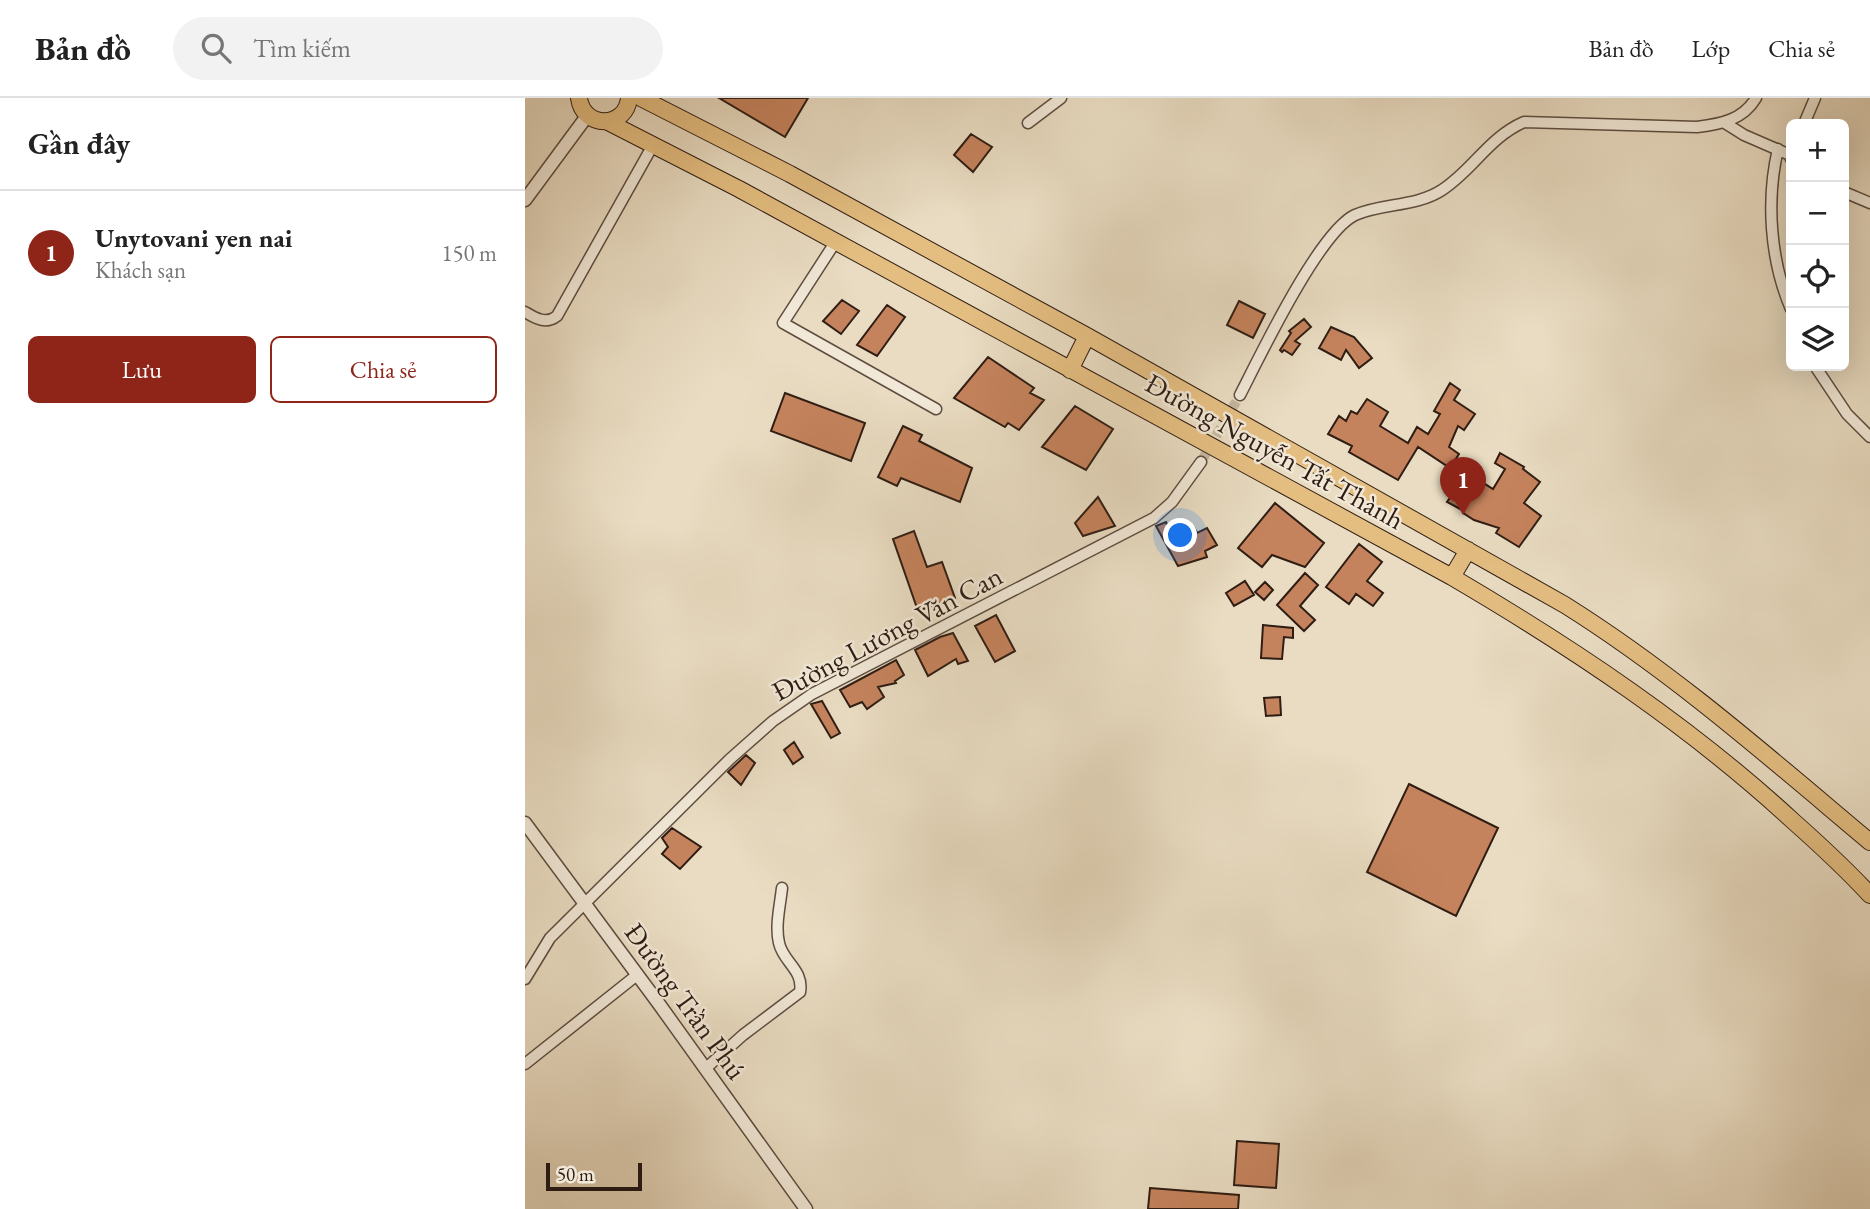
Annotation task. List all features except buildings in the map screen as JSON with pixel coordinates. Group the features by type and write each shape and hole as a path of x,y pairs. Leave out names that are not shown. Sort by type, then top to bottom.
{"main road":[{"path":"579,98 587,116"},
{"path":"608,122 618,119 625,112 629,98"},
{"name":"Đường Nguyễn Tất Thành","path":"641,98 790,174 1087,336 1565,605 1638,653 1761,748 1870,842"},
{"name":"Đường Nguyễn Tất Thành","path":"587,116 599,122 608,122 739,189 1452,577 1563,645 1692,736 1761,791 1849,872 1870,895"},
{"path":"1070,370 1087,336"},
{"path":"1452,577 1468,550"}],"street":[{"path":"1028,122 1061,98"},
{"path":"1240,395 1293,296 1317,257 1343,223 1367,211 1409,203 1440,192 1465,173 1506,130 1524,122 1697,127 1725,123 1747,110 1756,98"},
{"path":"1806,119 1815,98"},
{"path":"525,200 587,116"},
{"path":"1725,123 1744,135 1786,153"},
{"path":"525,312 544,321 557,316 653,145"},
{"path":"1778,149 1772,176 1775,253 1784,293 1791,308"},
{"path":"1849,193 1870,203"},
{"path":"835,242 783,323 936,409"},
{"path":"1818,371 1847,414 1870,437"},
{"name":"Đường Lương Văn Can","path":"525,979 551,938 730,758 773,721 811,694 1154,518 1172,502 1201,462"},
{"name":"Đường Trần Phú","path":"525,823 806,1209"},
{"path":"705,1069 743,1035 800,992 800,979 796,969 779,947 777,932 782,888"},
{"path":"525,1064 637,975"}],"tunnel":[{"path":"1201,462 1240,395"}],"place":[{"name":"Unytovani yen nai","path":"1463,515"}]}
